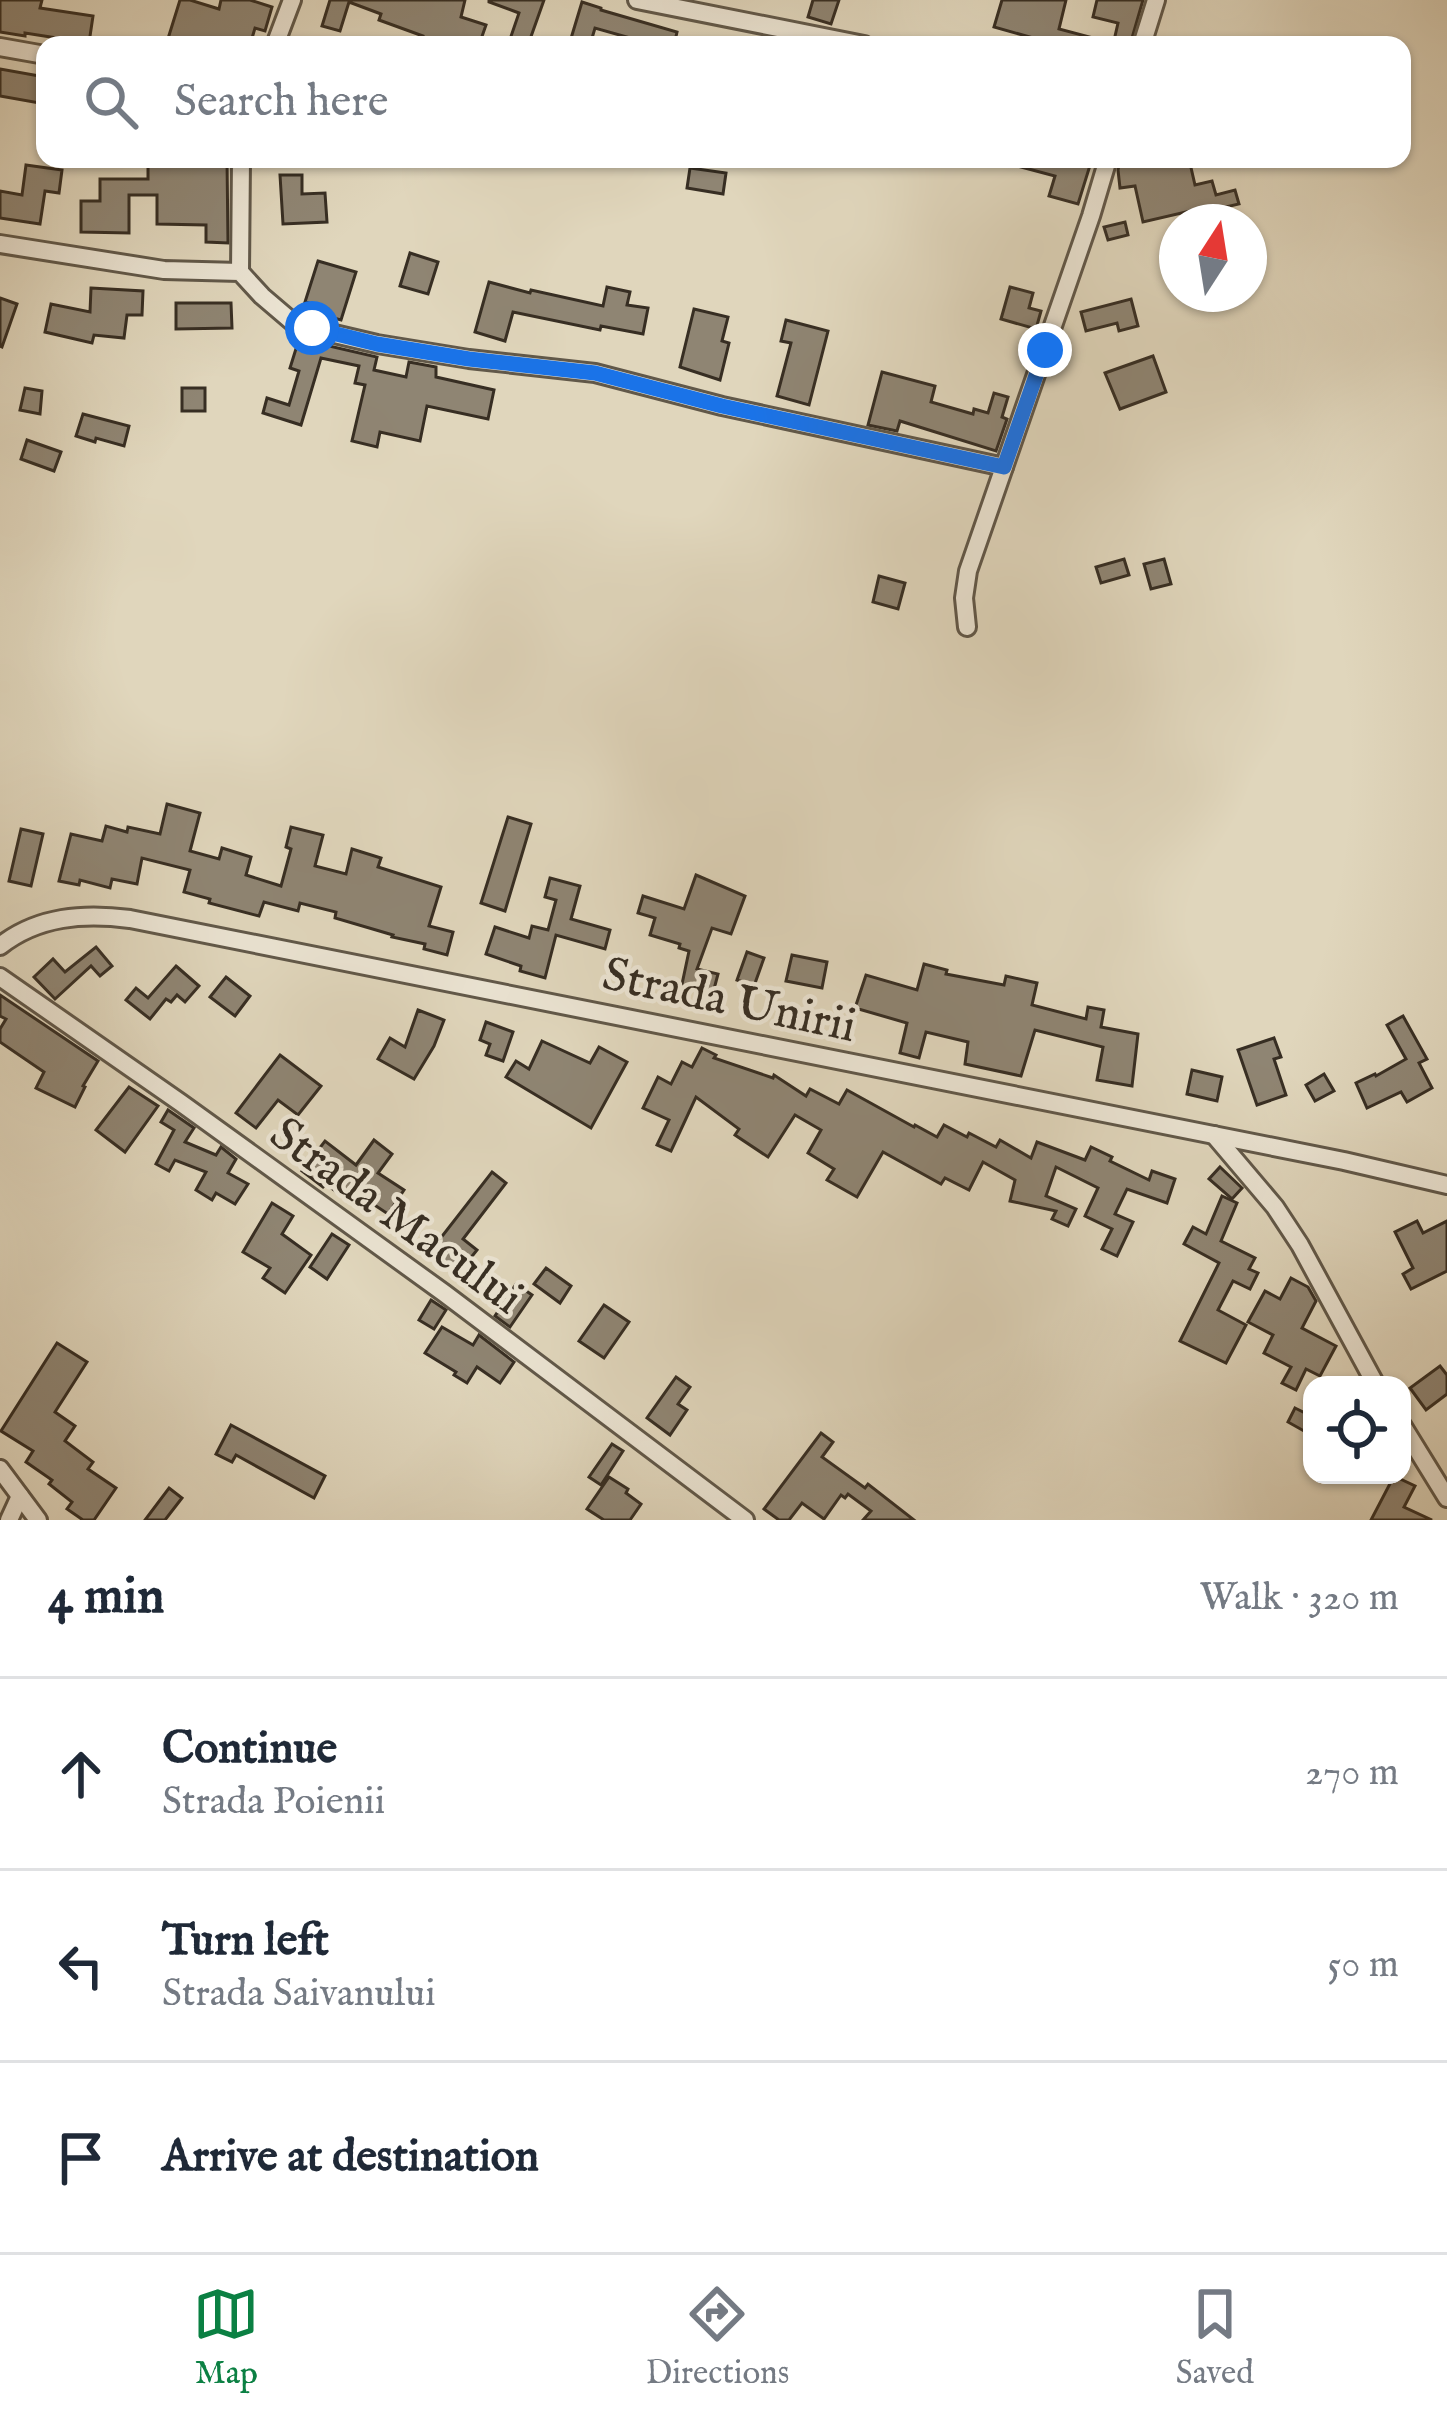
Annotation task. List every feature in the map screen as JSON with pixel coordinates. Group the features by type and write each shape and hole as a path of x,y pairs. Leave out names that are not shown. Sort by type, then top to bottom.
{"street":[{"path":"278,36 292,0"},
{"path":"637,0 819,36"},
{"path":"1145,36 1156,0"},
{"path":"0,47 36,53"},
{"path":"241,168 240,272 296,325 423,352 595,373 722,406 1004,467"},
{"path":"967,628 968,571 1105,168"},
{"path":"0,244 164,270 240,272"},
{"name":"Strada Unirii","path":"0,946 28,928 75,916 130,919 1447,1185"},
{"name":"Strada Macului","path":"0,977 427,1281 745,1520"},
{"path":"1214,1135 1300,1245 1371,1376"},
{"path":"1411,1440 1447,1498"},
{"path":"0,1469 38,1520"},
{"path":"9,1520 20,1496"}],"building":[{"path":"0,0 42,0 40,8 93,16 90,36 0,32"},
{"path":"180,0 219,9 221,0 250,0 272,7 265,31 255,28 253,36 169,36"},
{"path":"330,0 465,0 461,17 486,25 482,36 423,36 379,20 381,14 349,2 340,31 322,26"},
{"path":"544,0 531,36 511,36 519,13 489,2"},
{"path":"813,0 839,0 831,24 808,17"},
{"path":"1002,0 1066,0 1059,29 1086,36 1026,36 994,27"},
{"path":"1097,0 1143,0 1133,36 1115,36 1118,23 1093,17"},
{"path":"582,2 677,32 676,36 623,36 595,28 593,36 572,36"},
{"path":"0,69 36,75 36,102 0,96"},
{"path":"26,165 62,170 59,193 45,191 40,224 0,218 0,191 22,195"},
{"path":"148,168 227,168 228,243 206,242 206,225 157,224 157,195 129,195 129,233 81,232 81,201 100,201 100,179 148,179"},
{"path":"690,168 726,173 723,194 687,188"},
{"path":"1025,168 1089,168 1078,204 1049,196 1055,176"},
{"path":"1118,168 1191,168 1195,185 1212,181 1216,195 1235,190 1239,204 1159,204 1159,218 1143,222 1135,186 1120,188"},
{"path":"280,175 302,175 302,194 325,193 327,222 283,224"},
{"path":"1125,222 1128,235 1108,240 1104,227"},
{"path":"410,253 438,262 428,294 400,286"},
{"path":"318,261 356,272 341,320 326,316 328,309 305,302"},
{"path":"489,282 603,306 607,287 630,292 627,305 648,308 643,334 513,312 505,341 475,332"},
{"path":"1010,287 1033,293 1029,308 1041,311 1036,329 1001,319"},
{"path":"91,288 143,291 142,315 127,315 124,338 94,335 92,343 45,332 51,304 90,312"},
{"path":"0,298 17,304 2,347 0,346"},
{"path":"1131,299 1138,326 1119,331 1117,323 1086,331 1081,312"},
{"path":"176,303 231,303 232,328 176,329"},
{"path":"694,309 728,317 722,341 729,343 720,380 680,367"},
{"path":"786,320 828,331 809,405 777,396 791,343 781,341"},
{"path":"299,339 377,357 374,370 406,377 409,362 436,367 436,377 494,390 488,419 427,406 420,441 380,432 377,447 352,441 365,385 355,383 359,366 321,358 301,425 263,413 267,398 289,405 299,371 290,368"},
{"path":"1153,356 1166,392 1120,409 1105,373"},
{"path":"882,372 935,386 931,402 973,414 974,409 988,413 994,393 1008,397 1002,417 1007,419 996,451 900,421 897,431 868,425"},
{"path":"25,388 42,391 40,414 20,410"},
{"path":"182,388 205,388 205,411 182,411"},
{"path":"83,414 129,426 124,446 76,436"},
{"path":"27,440 61,452 54,471 21,459"},
{"path":"1124,559 1129,575 1101,583 1096,567"},
{"path":"1164,559 1171,584 1151,589 1144,564"},
{"path":"879,576 905,583 898,609 873,602"},
{"path":"167,804 200,813 190,851 219,859 222,848 251,857 246,875 281,886 291,849 286,847 291,827 323,835 315,866 346,874 352,849 381,858 378,867 441,887 429,926 453,932 447,955 300,903 298,911 264,902 259,916 209,903 210,899 184,892 190,870 142,858 137,884 112,879 110,888 80,880 79,885 59,881 71,834 102,841 106,826 160,834"},
{"path":"508,817 531,824 505,911 481,903"},
{"path":"21,829 43,834 31,886 9,881"},
{"path":"696,875 745,896 731,934 712,928 697,969 718,974 713,993 681,989 689,951 650,935 655,918 638,913 643,896 684,909"},
{"path":"550,878 580,886 571,919 610,930 605,949 556,935 545,978 486,954 495,927 529,938 532,926 548,930 556,900 545,897"},
{"path":"96,947 112,966 100,976 91,966 55,999 34,977 53,959 65,972"},
{"path":"747,952 764,958 754,986 737,980"},
{"path":"792,955 827,962 822,988 786,981"},
{"path":"924,964 947,970 946,974 1004,985 1006,976 1037,983 1032,1005 1086,1019 1088,1007 1104,1010 1101,1027 1138,1034 1132,1086 1097,1080 1103,1047 1035,1030 1021,1076 965,1064 968,1042 926,1032 919,1058 900,1053 907,1023 855,1008 866,975 917,990"},
{"path":"176,966 199,986 185,1002 177,995 171,1002 166,999 150,1019 126,1000 136,988 148,998"},
{"path":"226,977 250,996 235,1016 210,997"},
{"path":"0,995 98,1061 75,1107 36,1088 44,1072 0,1042 6,1019 0,1016"},
{"path":"418,1010 444,1020 414,1079 378,1059 390,1038 405,1047"},
{"path":"1403,1016 1427,1059 1419,1063 1432,1088 1407,1102 1401,1092 1367,1108 1356,1083 1406,1059 1387,1025"},
{"path":"486,1022 513,1032 503,1061 486,1055 490,1044 480,1040"},
{"path":"1274,1038 1281,1057 1274,1059 1286,1095 1257,1105 1238,1050"},
{"path":"542,1041 590,1063 599,1047 627,1062 591,1128 506,1077 516,1061 529,1069"},
{"path":"702,1048 714,1058 774,1075 806,1096 810,1089 839,1104 847,1090 937,1137 944,1125 996,1147 1000,1140 1031,1158 1037,1142 1085,1160 1091,1147 1149,1180 1152,1171 1175,1179 1167,1203 1127,1189 1115,1214 1133,1222 1117,1256 1102,1249 1112,1229 1085,1216 1098,1188 1056,1167 1046,1196 1076,1209 1068,1226 1052,1219 1056,1211 1010,1201 1015,1180 983,1162 969,1190 945,1178 941,1184 883,1152 857,1197 827,1180 834,1169 808,1153 821,1130 795,1115 768,1157 735,1135 739,1129 696,1097 671,1151 657,1145 669,1120 643,1108 658,1077 671,1084 682,1062 692,1067"},
{"path":"280,1055 321,1086 298,1115 278,1100 256,1128 236,1113"},
{"path":"1192,1070 1222,1077 1217,1101 1187,1094"},
{"path":"1324,1074 1334,1091 1315,1101 1306,1085"},
{"path":"129,1087 158,1106 125,1152 96,1130"},
{"path":"168,1110 194,1128 185,1142 216,1155 221,1147 236,1159 228,1173 248,1184 235,1204 216,1193 212,1200 196,1190 206,1172 175,1160 169,1171 156,1164 174,1130 161,1122"},
{"path":"374,1140 392,1154 378,1173 404,1190 388,1214 361,1196 354,1205 302,1171 325,1141 356,1165"},
{"path":"1220,1167 1242,1188 1232,1199 1209,1179"},
{"path":"492,1172 506,1183 463,1239 477,1250 457,1275 429,1253"},
{"path":"1222,1196 1237,1203 1221,1241 1255,1258 1249,1269 1258,1273 1250,1289 1233,1281 1218,1310 1246,1325 1226,1363 1180,1341 1219,1263 1184,1244 1193,1227 1206,1234"},
{"path":"272,1203 293,1216 282,1234 311,1255 285,1293 263,1278 270,1268 243,1252"},
{"path":"1417,1221 1423,1233 1447,1221 1447,1271 1411,1289 1403,1274 1413,1268 1395,1232"},
{"path":"332,1234 349,1245 327,1279 310,1267"},
{"path":"546,1268 571,1286 560,1303 534,1284"},
{"path":"1291,1278 1308,1287 1316,1301 1302,1328 1336,1346 1320,1376 1306,1369 1296,1390 1282,1383 1291,1367 1264,1353 1273,1335 1248,1322 1265,1291 1280,1299"},
{"path":"516,1284 532,1295 510,1327 495,1316"},
{"path":"431,1300 446,1310 434,1329 419,1320"},
{"path":"604,1305 629,1322 604,1358 579,1341"},
{"path":"442,1327 473,1345 479,1335 514,1362 500,1383 477,1367 467,1383 425,1353"},
{"path":"57,1343 87,1362 55,1412 75,1426 65,1441 93,1462 88,1469 116,1488 94,1520 83,1520 67,1509 72,1502 26,1462 33,1451 1,1431"},
{"path":"1440,1366 1447,1375 1447,1394 1426,1410 1411,1387"},
{"path":"676,1377 690,1387 678,1404 687,1410 670,1435 647,1418"},
{"path":"1295,1408 1303,1412 1303,1430 1288,1422"},
{"path":"231,1425 325,1476 314,1498 236,1455 232,1462 216,1454"},
{"path":"821,1433 833,1442 822,1457 865,1488 868,1484 914,1520 863,1520 871,1511 848,1494 841,1495 824,1519 802,1503 789,1520 779,1520 764,1509"},
{"path":"612,1444 623,1451 601,1485 589,1477"},
{"path":"609,1477 641,1504 630,1520 604,1520 587,1509"},
{"path":"1390,1484 1411,1484 1415,1486 1404,1507 1432,1520 1371,1520"},
{"path":"169,1488 182,1498 165,1520 145,1520"}],"route":[{"path":"312,328 469,359 595,373 722,406 1004,467 1045,350"}]}
